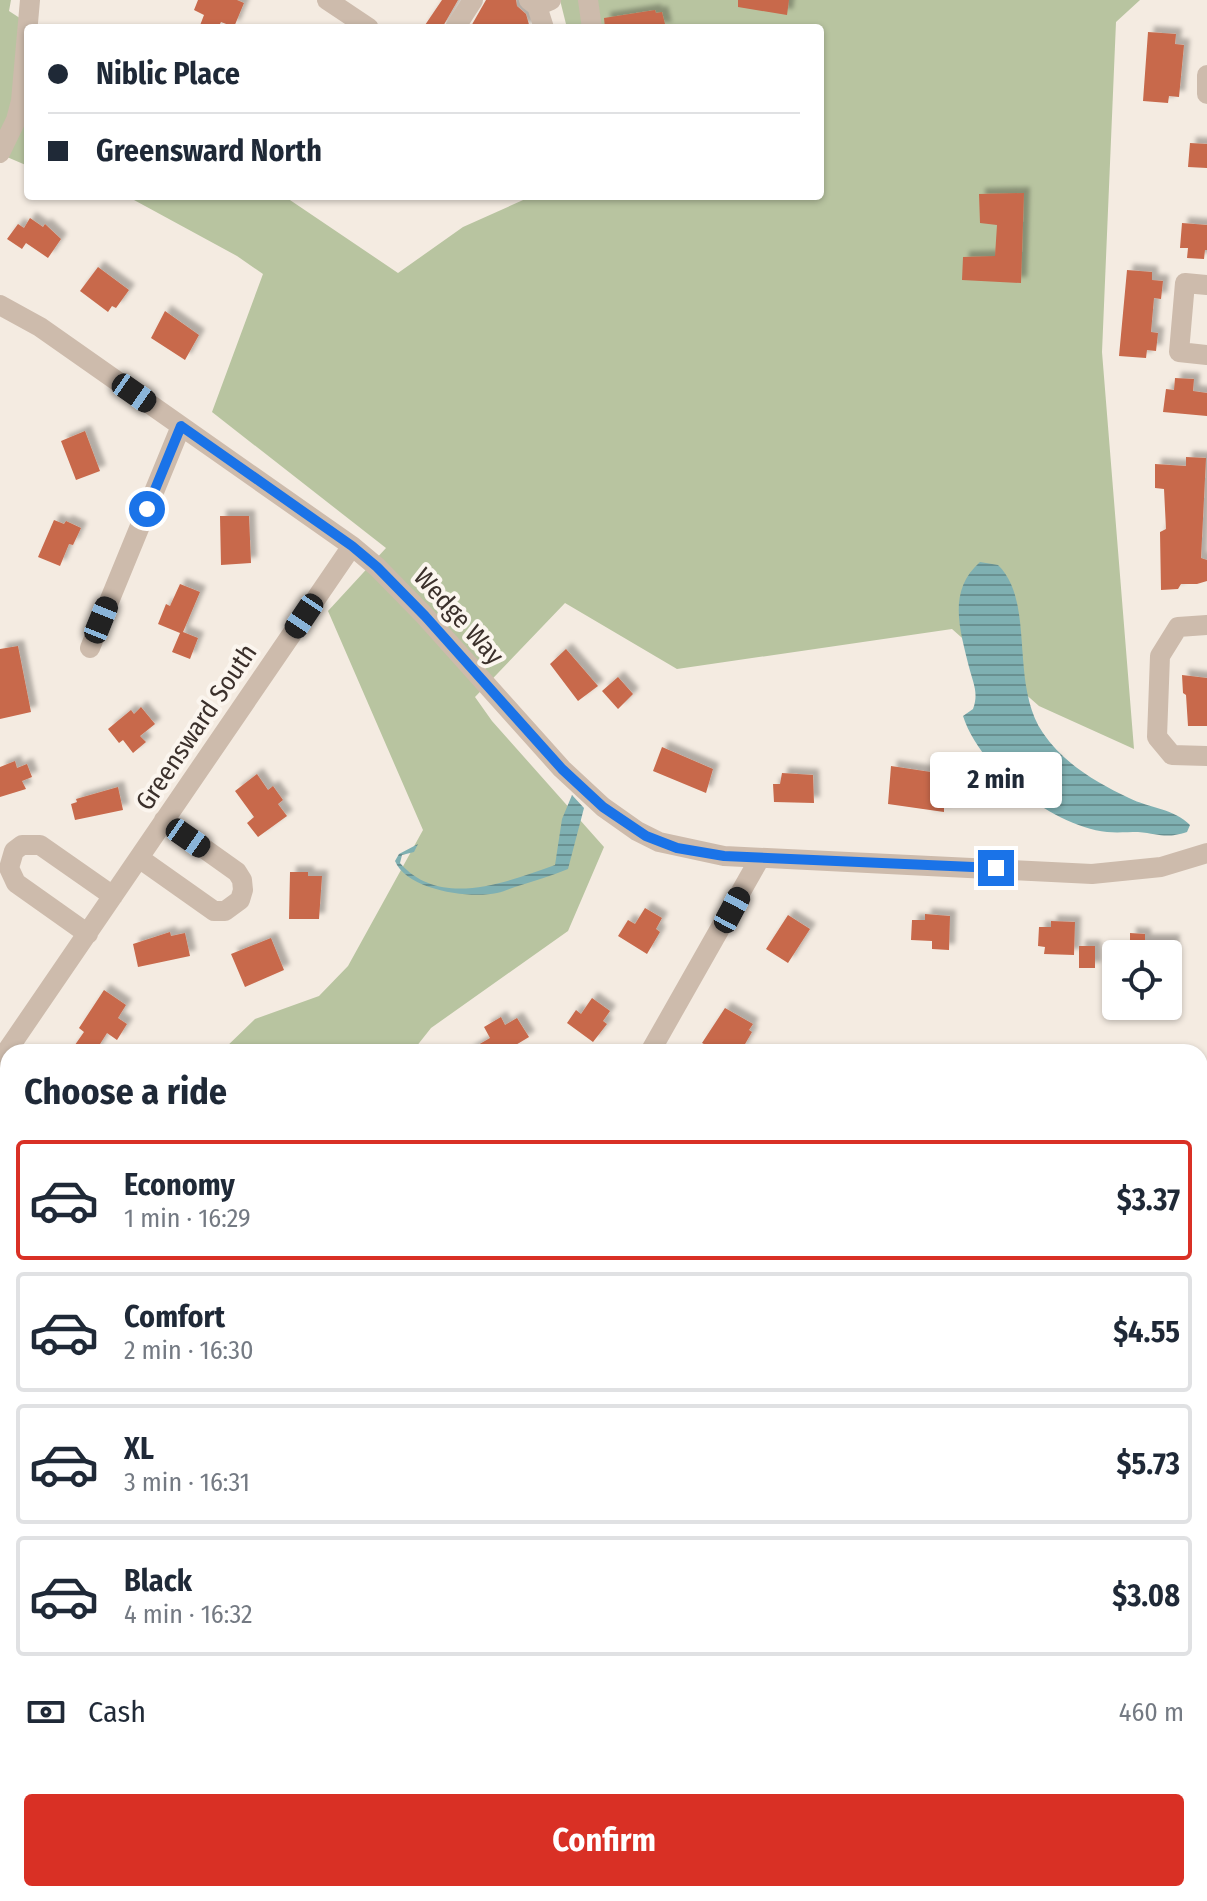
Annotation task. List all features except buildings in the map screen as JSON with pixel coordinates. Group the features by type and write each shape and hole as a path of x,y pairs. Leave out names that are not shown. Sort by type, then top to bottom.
{"street":[{"path":"28,24 30,0"},
{"path":"327,0 363,24"},
{"path":"458,24 473,0"},
{"path":"588,0 591,24"},
{"path":"539,2 543,24"},
{"path":"0,153 16,120 24,67"},
{"path":"1207,75 1207,94"},
{"path":"1207,285 1185,283 1179,352 1207,355"},
{"name":"Wedge Way","path":"0,305 40,327 352,546 401,590 562,769 603,807 637,831 667,844 724,856 1092,874 1161,867 1207,853"},
{"path":"90,648 181,426"},
{"name":"Greensward South","path":"113,896 352,546"},
{"path":"1207,625 1178,627 1160,656 1157,737 1172,755 1207,756"},
{"path":"139,858 214,911 225,911 240,900 243,890 237,872 164,820"},
{"path":"12,1044 88,934 113,896 40,845 22,845 14,851 9,868 16,883 88,934"},
{"path":"654,1044 760,858"}],"green space":[{"path":"0,0 11,0 9,11 29,24 24,24 24,164 0,154"},
{"path":"560,0 1140,0 1116,22 1102,352 1134,749 1039,706 952,629 677,669 565,603 475,697 492,721 604,847 568,931 431,1028 418,1044 229,1044 255,1019 319,996 348,966 423,830 328,611 386,548 212,412 263,274 237,256 134,200 290,200 398,273 463,227 523,200 824,200 824,24 566,24"}],"water":[{"path":"980,562 998,565 1009,581 1020,621 1027,691 1033,713 1051,744 1071,763 1105,786 1184,820 1190,825 1187,832 1162,835 1107,832 1064,819 1021,792 985,756 963,716 973,709 975,693 959,612 963,585"},
{"path":"572,795 584,808 568,869 562,872 499,893 471,895 425,885 402,871 395,861 399,854 418,844 414,852 402,855 400,863 416,877 434,885 454,888 495,884 555,865 562,819"}],"route":[{"path":"147,509 181,426 352,546 377,567 584,791 628,825 659,842 724,856 996,868"}]}
